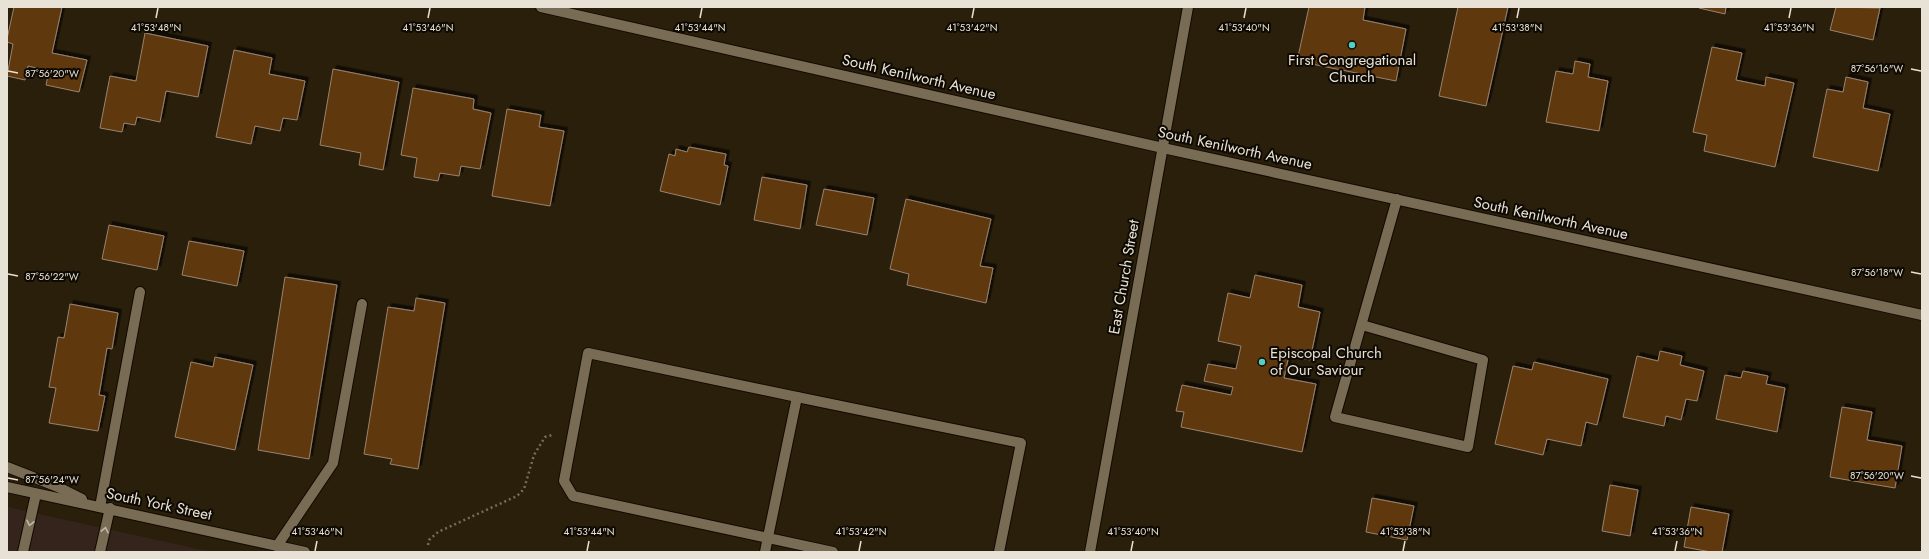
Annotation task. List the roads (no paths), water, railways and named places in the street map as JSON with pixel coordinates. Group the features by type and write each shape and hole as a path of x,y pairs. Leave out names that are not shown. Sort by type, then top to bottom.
{"street":[{"name":"South Kenilworth Avenue","path":"541,7 1163,148 1922,315"},
{"name":"East Church Street","path":"1090,552 1188,7"},
{"path":"1362,326 1482,360 1468,446 1335,417 1397,199"},
{"path":"100,552 101,507 140,292"},
{"path":"277,546 333,463 362,304"},
{"path":"833,552 573,496 564,480 588,353 1021,443 999,552"},
{"path":"765,552 797,396"},
{"path":"7,467 58,487 101,507"},
{"name":"South York Street","path":"7,487 305,552"},
{"path":"23,552 36,494"}],"place":[{"name":"First Congregational Church","path":"1352,45"},
{"name":"Episcopal Church of Our Saviour","path":"1262,362"}]}
